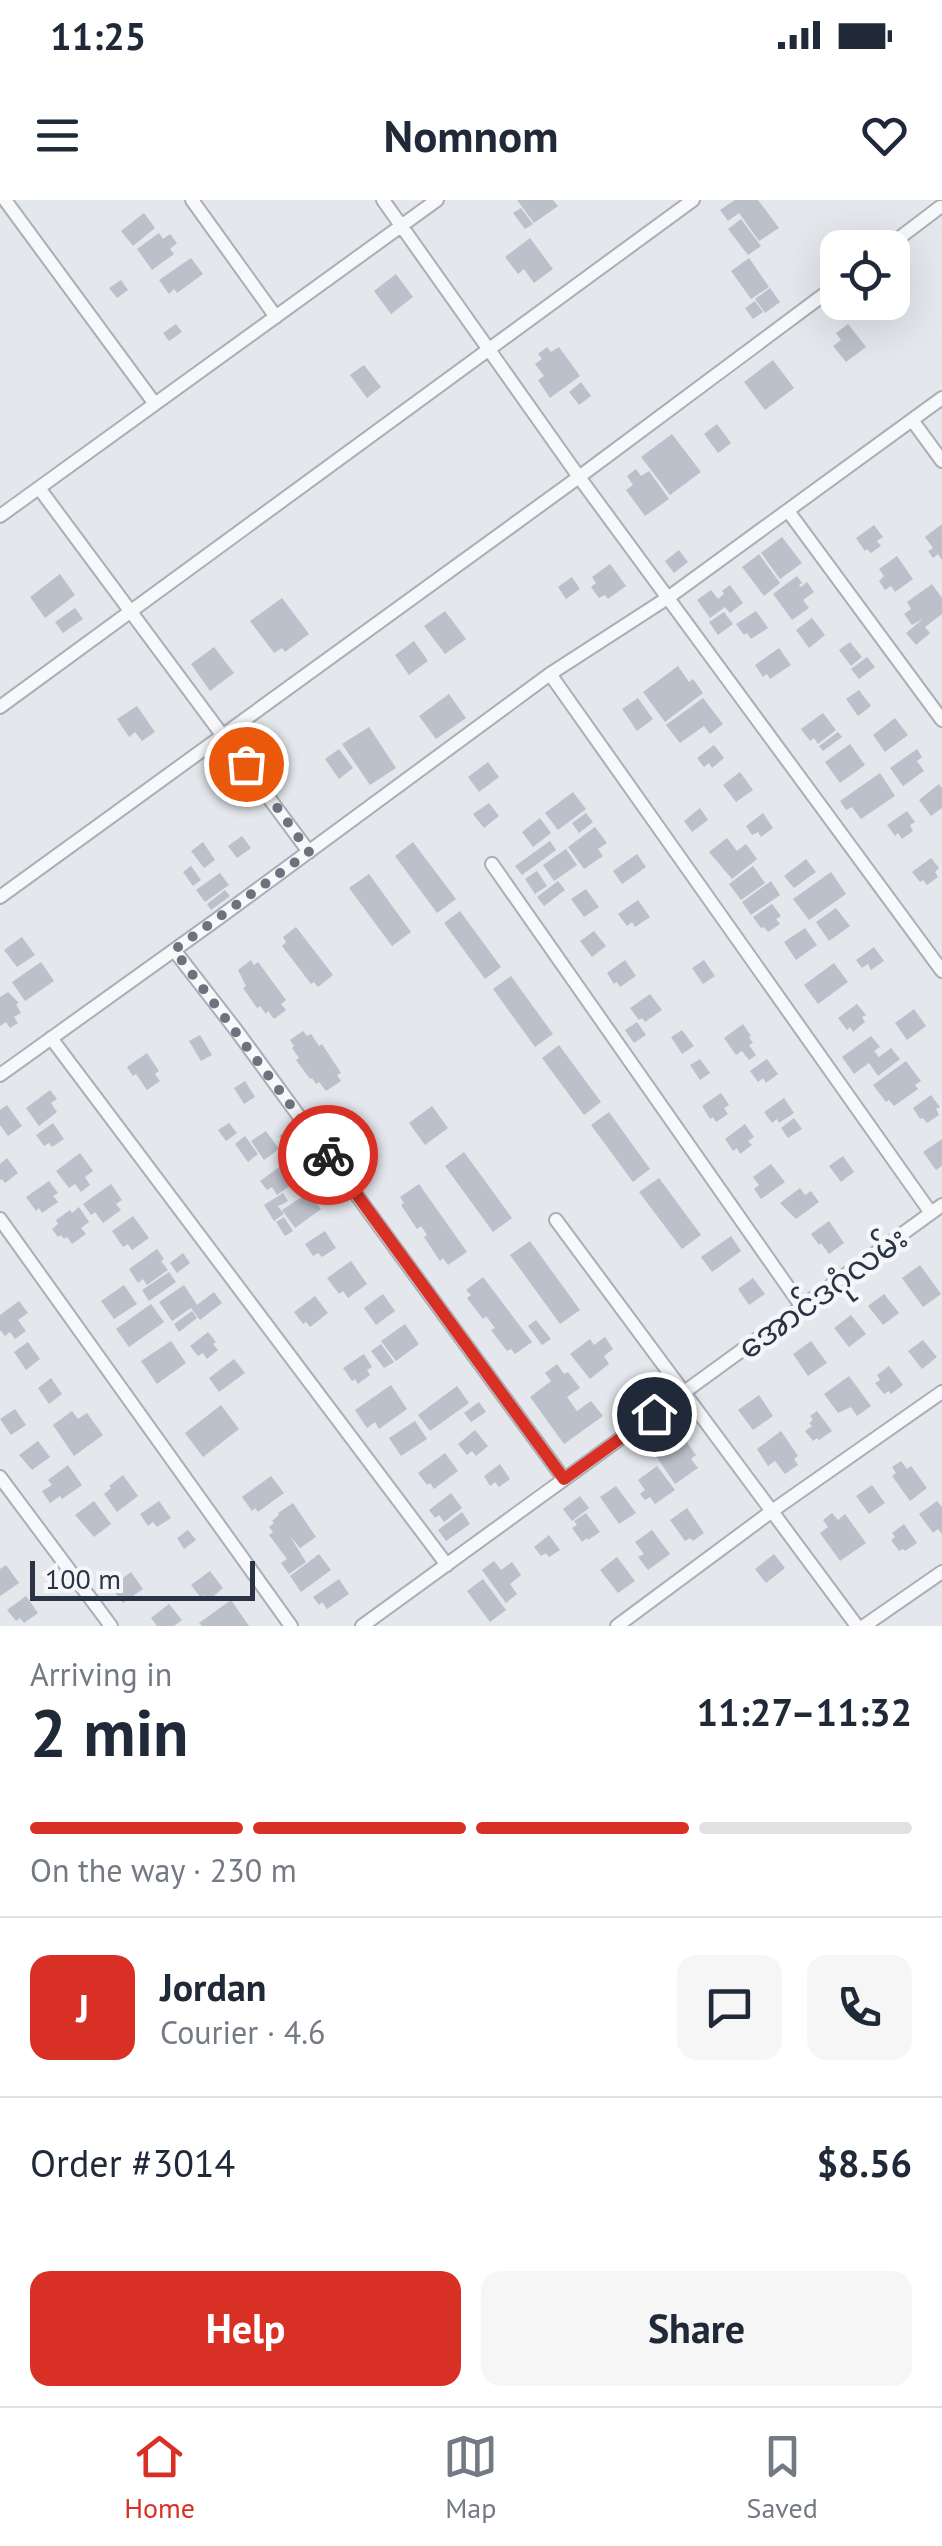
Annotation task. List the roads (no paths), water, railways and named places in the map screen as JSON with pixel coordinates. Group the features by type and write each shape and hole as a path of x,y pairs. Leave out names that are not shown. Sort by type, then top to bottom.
{"street":[{"path":"5,200 155,404"},
{"path":"192,200 276,316"},
{"path":"383,200 579,477 942,971"},
{"path":"0,516 437,200"},
{"path":"0,707 693,200"},
{"path":"909,230 939,206"},
{"path":"0,897 820,297"},
{"path":"0,1075 550,674 669,597 942,398"},
{"path":"912,420 942,460"},
{"path":"39,488 309,852"},
{"path":"788,510 942,720"},
{"path":"550,674 937,1209"},
{"path":"492,864 802,1307"},
{"path":"174,950 564,1479"},
{"path":"51,1038 447,1564"},
{"name":"အောင်ဒဂုံလမ်း","path":"362,1626 937,1209"},
{"path":"0,1219 291,1626"},
{"path":"556,1220 861,1626 942,1572"},
{"path":"617,1626 942,1392"},
{"path":"0,1477 111,1626"}]}
